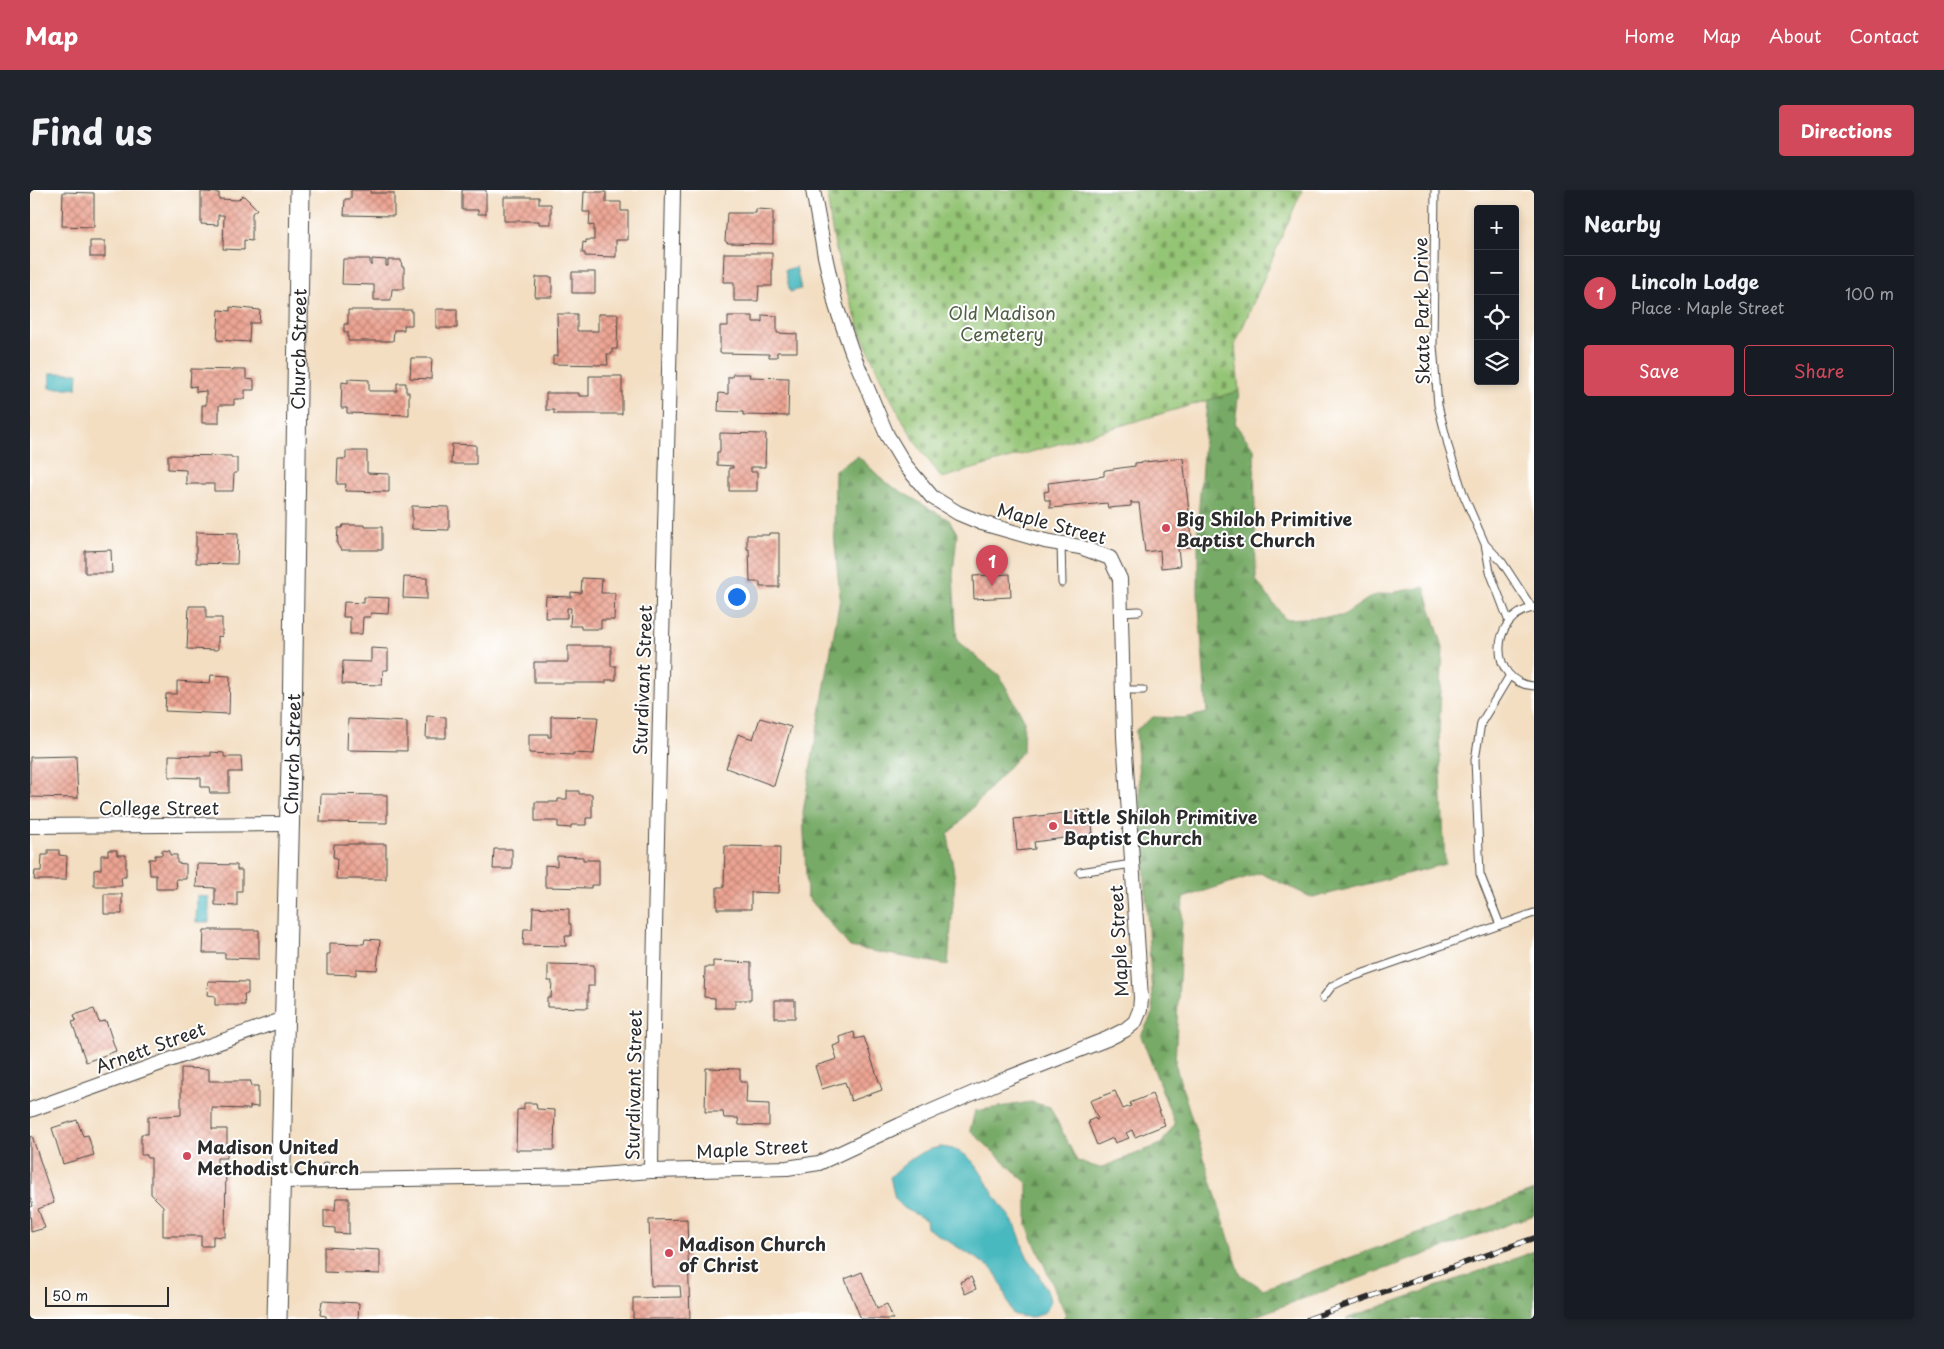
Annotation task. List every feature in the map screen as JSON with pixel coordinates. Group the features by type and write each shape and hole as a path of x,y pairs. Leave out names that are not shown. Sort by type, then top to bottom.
{"street":[{"name":"Church Street","path":"277,1319 289,824 300,190"},
{"name":"Sturdivant Street","path":"651,1171 653,938 667,498 673,190"},
{"name":"Maple Street","path":"280,1181 326,1173 588,1176 651,1171 787,1168 819,1163 1008,1078 1107,1039 1134,1022 1140,1010 1141,998 1124,737 1120,579 1110,558 1080,547 1061,544 982,523 958,513 932,497 905,465 887,435 852,352 836,306 824,256 813,190"},
{"name":"College Street","path":"30,826 289,824"},
{"name":"Arnett Street","path":"30,1110 284,1020"}],"lane":[{"name":"Skate Park Drive","path":"1435,190 1433,346 1438,406 1464,496 1485,544 1490,572 1509,622 1517,614 1533,608 1502,562 1485,544"},
{"path":"1061,544 1062,583"},
{"path":"1121,612 1139,611"},
{"path":"1509,622 1500,639 1500,654 1505,669 1516,680 1534,686"},
{"path":"1500,925 1480,874 1475,760 1481,723 1510,675"},
{"path":"1122,690 1143,690"},
{"path":"1080,872 1132,864"},
{"path":"1322,998 1332,986 1344,980 1534,913"}],"green space":[{"name":"Old Madison Cemetery","path":"827,190 1302,190 1235,345 1239,391 942,478 918,446 869,353 846,288 837,255"},
{"path":"1239,391 1235,424 1254,449 1256,580 1285,619 1342,616 1372,596 1424,587 1443,647 1439,732 1445,864 1313,898 1260,873 1183,898 1175,1064 1240,1274 1263,1289 1534,1191 1534,1215 1247,1319 1063,1319 1066,1315 1027,1226 1027,1183 970,1130 975,1111 1031,1102 1050,1107 1077,1161 1100,1168 1161,1144 1175,1124 1141,1036 1153,1012 1136,730 1153,717 1184,718 1207,713 1198,593 1198,520 1207,400"},
{"path":"858,456 885,482 949,520 957,533 953,575 957,641 999,675 1024,719 1023,751 948,835 955,880 948,965 850,947 807,896 803,812 840,598 834,533 835,470"},
{"path":"1534,1251 1534,1319 1346,1319 1522,1256"}],"water":[{"path":"796,267 801,289 790,292 785,270"},
{"path":"50,373 78,373 77,388 50,388"},
{"path":"197,896 209,897 209,922 196,922"},
{"path":"940,1147 960,1152 973,1162 1014,1223 1025,1253 1044,1284 1050,1301 1048,1307 1041,1314 1025,1317 1013,1314 1000,1283 990,1267 927,1228 926,1220 904,1208 895,1199 890,1177 918,1155"}],"building":[{"path":"351,190 371,190 370,193 394,193 394,216 344,215 345,199 351,199"},
{"path":"462,190 486,190 486,214 478,214 478,210 462,210"},
{"path":"63,192 94,193 94,227 62,226"},
{"path":"201,192 219,193 219,199 238,200 243,195 257,209 252,213 252,241 244,240 244,250 223,249 224,215 218,215 218,225 201,224"},
{"path":"584,192 606,192 606,202 621,202 621,211 628,211 628,240 616,240 616,257 585,256 585,253 582,253 583,242 586,243 586,240 594,240 594,225 589,226 590,212 583,212"},
{"path":"504,197 539,197 539,204 551,204 551,224 539,224 539,221 504,221"},
{"path":"756,209 773,210 773,244 728,243 725,241 727,213 756,213"},
{"path":"90,241 105,241 105,257 90,257"},
{"path":"724,253 772,253 772,286 759,286 758,301 734,301 734,282 723,282"},
{"path":"343,259 370,259 370,265 372,265 372,259 386,260 386,266 388,266 388,260 401,260 402,267 404,267 404,289 392,289 391,300 374,300 374,285 342,284"},
{"path":"572,272 595,272 595,293 572,293"},
{"path":"536,277 552,277 552,297 535,297"},
{"path":"230,307 260,310 259,323 250,323 249,342 217,340 219,310 230,311"},
{"path":"436,309 457,309 457,328 436,328"},
{"path":"348,310 412,310 412,325 404,325 404,330 394,330 393,341 348,341 348,332 344,332 344,324 348,324"},
{"path":"557,314 577,314 577,331 598,331 598,314 618,314 617,349 612,349 612,354 607,354 608,365 553,364 553,356 558,356"},
{"path":"762,315 777,316 777,333 797,334 797,352 777,352 777,357 769,357 769,354 720,353 720,326 728,326 728,316 753,316 753,322 762,322"},
{"path":"411,358 432,358 431,379 410,378"},
{"path":"191,369 246,370 246,379 254,380 254,390 245,390 245,399 234,399 234,405 219,405 219,423 202,423 202,405 206,405 206,391 196,392 196,386 190,387"},
{"path":"733,374 750,374 749,377 789,378 788,416 743,415 743,412 718,411 719,393 728,394 728,377 732,377"},
{"path":"589,376 622,376 622,414 554,414 554,410 546,410 546,393 579,393 579,396 589,396"},
{"path":"348,379 369,380 369,391 397,391 397,383 406,383 406,392 409,392 409,415 347,413 347,408 341,408 342,382 348,383"},
{"path":"720,433 766,434 765,467 751,467 751,472 757,472 757,491 729,491 729,468 733,468 733,466 717,465 717,452 720,452"},
{"path":"452,444 476,445 476,464 451,464"},
{"path":"346,451 367,451 367,473 389,474 389,492 345,491 346,484 337,484 338,459 346,459"},
{"path":"168,455 231,456 232,458 237,458 237,473 234,473 233,491 214,491 214,484 186,484 186,470 168,469"},
{"name":"Big Shiloh Primitive Baptist Church","path":"1183,458 1193,547 1178,548 1180,566 1161,568 1160,550 1145,552 1139,503 1132,503 1131,501 1131,506 1108,508 1107,503 1050,508 1050,500 1045,500 1044,492 1049,491 1048,483 1104,476 1104,471 1106,470 1135,466 1135,463"},
{"path":"412,506 449,507 449,530 412,529"},
{"path":"343,525 382,527 382,550 341,550 337,544 338,528 342,528"},
{"path":"196,532 238,533 237,564 196,563"},
{"path":"769,533 779,533 779,587 760,587 760,582 750,582 747,535 769,535"},
{"path":"111,550 112,573 85,573 85,551"},
{"path":"1010,574 1011,597 974,599 973,576"},
{"path":"404,577 427,578 427,599 403,598"},
{"path":"582,578 602,579 601,593 615,593 614,620 601,620 601,629 581,629 581,626 570,626 571,608 567,608 567,618 545,618 546,596 571,597 571,592 581,593"},
{"path":"364,597 389,598 388,614 371,613 370,617 363,617 362,634 350,634 350,617 343,617 344,602 364,603"},
{"path":"189,606 206,606 206,618 222,618 222,637 218,636 218,650 187,649"},
{"path":"568,646 611,646 611,666 616,666 616,680 606,680 606,683 534,683 534,662 568,662"},
{"path":"371,648 388,649 388,670 383,670 382,685 342,684 343,661 371,662"},
{"path":"211,675 230,676 229,714 165,711 166,694 177,694 177,681 210,683"},
{"path":"427,716 446,717 446,738 426,738"},
{"path":"551,716 598,717 594,754 529,753 529,734 548,734 548,737 551,737"},
{"path":"760,718 791,727 774,786 726,768 738,734 753,739"},
{"path":"348,719 407,722 407,751 347,750"},
{"path":"211,752 224,753 224,757 241,757 242,772 229,772 229,793 210,793 209,787 201,787 201,778 169,777 169,755 211,756"},
{"path":"76,756 78,798 30,797 30,757"},
{"path":"567,791 579,791 579,794 592,794 592,818 586,818 586,825 571,825 571,828 558,827 558,821 535,821 535,802 558,802 558,799 567,799"},
{"path":"321,794 387,795 387,823 320,822"},
{"name":"Little Shiloh Primitive Baptist Church","path":"1090,810 1092,839 1081,842 1080,836 1034,842 1035,849 1017,851 1014,819"},
{"path":"334,844 386,844 386,879 336,879 337,858 333,857"},
{"path":"725,846 780,847 779,893 751,892 751,909 717,909 717,887 724,887"},
{"path":"494,849 512,849 512,869 493,869"},
{"path":"48,850 59,850 59,855 67,856 66,880 34,880 35,871 41,871 42,855 48,855"},
{"path":"108,850 117,850 117,855 126,855 126,877 121,877 122,886 94,886 94,870 101,869 101,855 108,855"},
{"path":"162,850 170,851 170,855 177,855 177,863 186,864 186,879 176,879 177,889 156,889 156,875 150,875 149,859 155,859 155,855 162,855"},
{"path":"557,856 583,857 583,860 599,860 599,885 591,885 591,888 545,887 545,865 557,866"},
{"path":"197,864 237,865 237,870 242,870 242,891 237,891 237,906 215,905 215,888 196,887"},
{"path":"104,894 122,894 122,914 104,914"},
{"path":"533,907 569,909 571,936 565,936 566,946 523,945 524,929 532,929"},
{"path":"204,930 259,930 259,959 225,958 225,953 203,953"},
{"path":"365,939 380,940 377,970 356,969 356,975 327,974 327,954 330,954 330,943 364,944"},
{"path":"713,961 751,963 751,1000 735,1000 735,1008 715,1008 715,998 704,997 705,967 713,967"},
{"path":"548,964 594,965 594,986 588,986 588,1008 547,1007 547,997 551,997 552,981 548,981"},
{"path":"208,981 248,982 248,994 244,994 245,1005 215,1005 215,996 207,995"},
{"path":"775,1000 795,1000 795,1018 775,1018"},
{"path":"94,1009 99,1022 106,1021 116,1051 86,1062 72,1022 76,1021 74,1015"},
{"path":"854,1032 855,1039 864,1037 882,1090 851,1101 845,1082 822,1089 815,1066 837,1059 833,1046 841,1043 840,1037"},
{"name":"Madison United Methodist Church","path":"181,1068 209,1069 209,1081 251,1081 250,1086 258,1086 258,1107 250,1106 250,1109 212,1108 212,1129 227,1129 227,1158 217,1158 217,1164 226,1164 225,1237 213,1236 213,1246 201,1246 201,1236 163,1236 163,1206 151,1194 151,1158 147,1158 147,1155 141,1155 141,1134 148,1134 148,1117 181,1115"},
{"path":"706,1068 740,1069 740,1082 747,1082 746,1103 769,1104 769,1126 739,1125 738,1118 724,1118 723,1112 705,1112"},
{"path":"1115,1091 1123,1109 1131,1106 1130,1103 1152,1094 1165,1125 1135,1137 1132,1130 1126,1133 1129,1138 1115,1143 1113,1138 1097,1145 1088,1123 1095,1118 1096,1120 1098,1119 1090,1101"},
{"path":"524,1103 536,1103 537,1109 555,1110 554,1150 516,1150 517,1110 524,1109"},
{"path":"77,1120 83,1136 88,1135 94,1155 63,1164 52,1128"},
{"path":"32,1136 54,1203 38,1209 45,1228 31,1232 30,1207 33,1206 30,1197 30,1137"},
{"path":"336,1198 349,1198 349,1234 335,1233 335,1228 324,1227 324,1210 335,1210"},
{"name":"Madison Church of Christ","path":"687,1219 690,1319 633,1319 633,1298 681,1297 680,1286 651,1286 649,1220"},
{"path":"324,1247 380,1250 380,1274 324,1272"},
{"path":"862,1272 877,1308 887,1304 893,1319 861,1319 845,1279"},
{"path":"971,1277 976,1289 965,1294 960,1282"},
{"path":"322,1301 359,1303 358,1319 326,1319 326,1316 320,1315"}],"railway":[{"path":"1308,1319 1534,1238"}],"place":[{"name":"Big Shiloh Primitive Baptist Church","path":"1166,528"},
{"name":"Lincoln Lodge","path":"992,586"},
{"name":"Little Shiloh Primitive Baptist Church","path":"1053,826"},
{"name":"Madison United Methodist Church","path":"187,1156"},
{"name":"Madison Church of Christ","path":"669,1253"}]}
